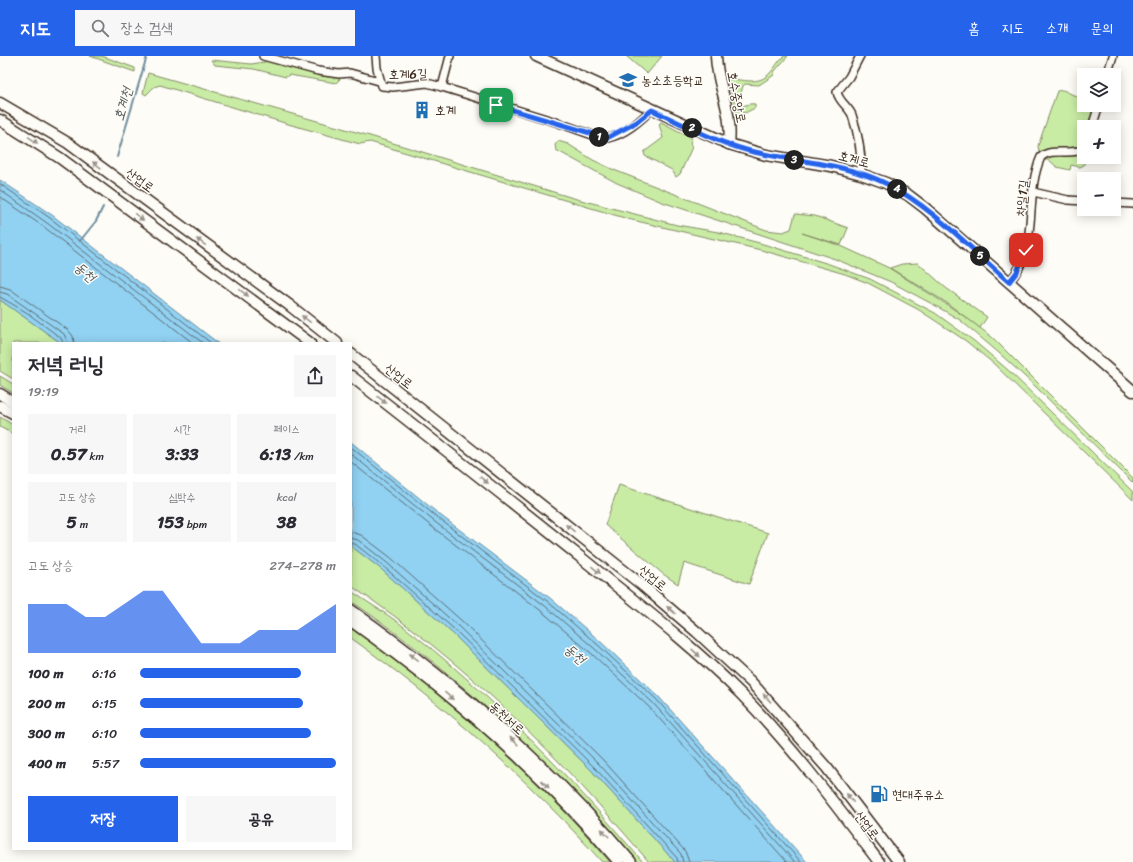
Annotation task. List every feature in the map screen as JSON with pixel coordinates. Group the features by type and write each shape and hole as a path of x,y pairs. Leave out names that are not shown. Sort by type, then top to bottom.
{"main road":[{"name":"호계로","path":"536,56 729,144 766,155 831,166 861,174 886,183 908,195 1131,386"},
{"name":"호수중앙로","path":"716,56 719,76 730,119 729,144"},
{"name":"산업로","path":"0,103 68,143 289,305 336,342"},
{"path":"0,120 60,158 309,342"},
{"name":"산업로","path":"352,355 642,585 735,667 784,716 827,768 899,862"},
{"name":"산업로","path":"352,377 566,545 688,644 740,694 773,730 815,779 879,862"},
{"path":"0,394 12,401"},
{"path":"0,406 12,412"},
{"name":"동천서로","path":"352,611 388,636 444,680 508,736 561,788 631,862"},
{"name":"동천서로","path":"352,622 439,688 501,742 555,794 619,862"}],"street":[{"name":"호계6길","path":"263,56 318,71 338,74 350,73 379,81"},
{"name":"호계6길","path":"376,56 379,81 382,86 427,83 607,138 637,122 652,110"},
{"name":"호계6길","path":"442,87 450,56"},
{"path":"860,56 849,76 837,92 839,98 852,115 861,158 861,174"},
{"path":"1110,68 1114,56"},
{"name":"차일1길","path":"1009,282 1021,264 1030,238 1033,192 1040,160 1043,155 1048,153 1077,151"},
{"path":"1033,192 1077,201"},
{"path":"1121,203 1133,204"}],"green space":[{"path":"90,56 102,56 135,68 135,72"},
{"path":"626,56 662,56 647,74"},
{"path":"784,56 788,56 774,72 774,75 759,85 745,84 743,86 737,106 755,104 755,108 745,113 740,112 737,114 728,79 756,81 766,77"},
{"path":"211,60 251,64 265,62 266,60 338,77 340,79 336,83 289,75 286,77 254,69 215,65"},
{"path":"148,73 370,136 573,198 677,225 718,232 763,244 829,264 870,279 935,313 974,341 1008,370 1133,492 1133,500 994,364 966,341 919,310 868,283 845,274 761,250 628,219 370,142 360,144 288,124 160,85 154,87 146,95 143,93"},
{"path":"1063,90 1077,97 1077,112 1095,112 1093,120 1077,120 1077,148 1042,153 1039,151 1038,146 1057,91"},
{"path":"661,122 692,138 690,143 692,147 680,174 676,177 672,170 645,156 644,152 663,138 659,124"},
{"path":"558,141 568,144 593,160 614,170 766,230 783,232 791,229 795,214 815,216 848,228 841,245 802,233 841,246 889,268 971,321 993,338 1133,478 1133,483 1035,386 960,320 891,282 835,259 662,202 617,183 556,150 555,145"},
{"path":"1077,153 1077,164 1084,165 1080,167 1071,165 1070,170 1057,167 1049,160 1043,160 1043,157"},
{"path":"918,263 946,288 987,317 980,328 947,303 890,268 902,264"},
{"path":"0,300 60,342 12,342 12,378 0,371"},
{"path":"0,376 12,383 12,392 0,385"},
{"path":"0,417 12,424 12,433 0,427"},
{"path":"619,485 768,533 749,584 684,563 678,584 663,574 605,525"},
{"path":"352,547 381,569 452,633 592,771 675,862 649,862 582,786 510,713 433,646 393,615 352,587"},
{"path":"352,592 399,623 465,677 497,706 557,767 643,862 637,862 572,791 503,722 467,690 391,629 352,602"},
{"path":"352,629 421,680 488,737 551,798 610,862 602,862 514,771 451,715 352,639"}],"water":[{"name":"동천","path":"0,180 52,215 217,342 60,342 0,300"},
{"name":"동천","path":"352,443 440,515 550,598 601,642 659,697 807,862 675,862 592,771 452,633 381,569 352,547"}],"waterway":[{"name":"호계천","path":"117,157 147,56"},
{"path":"80,241 96,221 103,207"}],"place":[{"name":"농소초등학교","path":"628,80"},
{"name":"호계","path":"422,110"},
{"name":"현대주유소","path":"879,794"}],"route":[{"path":"496,105 556,122 601,138 613,137 637,122 652,110 745,150 831,166 861,174 886,183 908,195 925,208 1009,282 1017,272 1026,250"}]}
